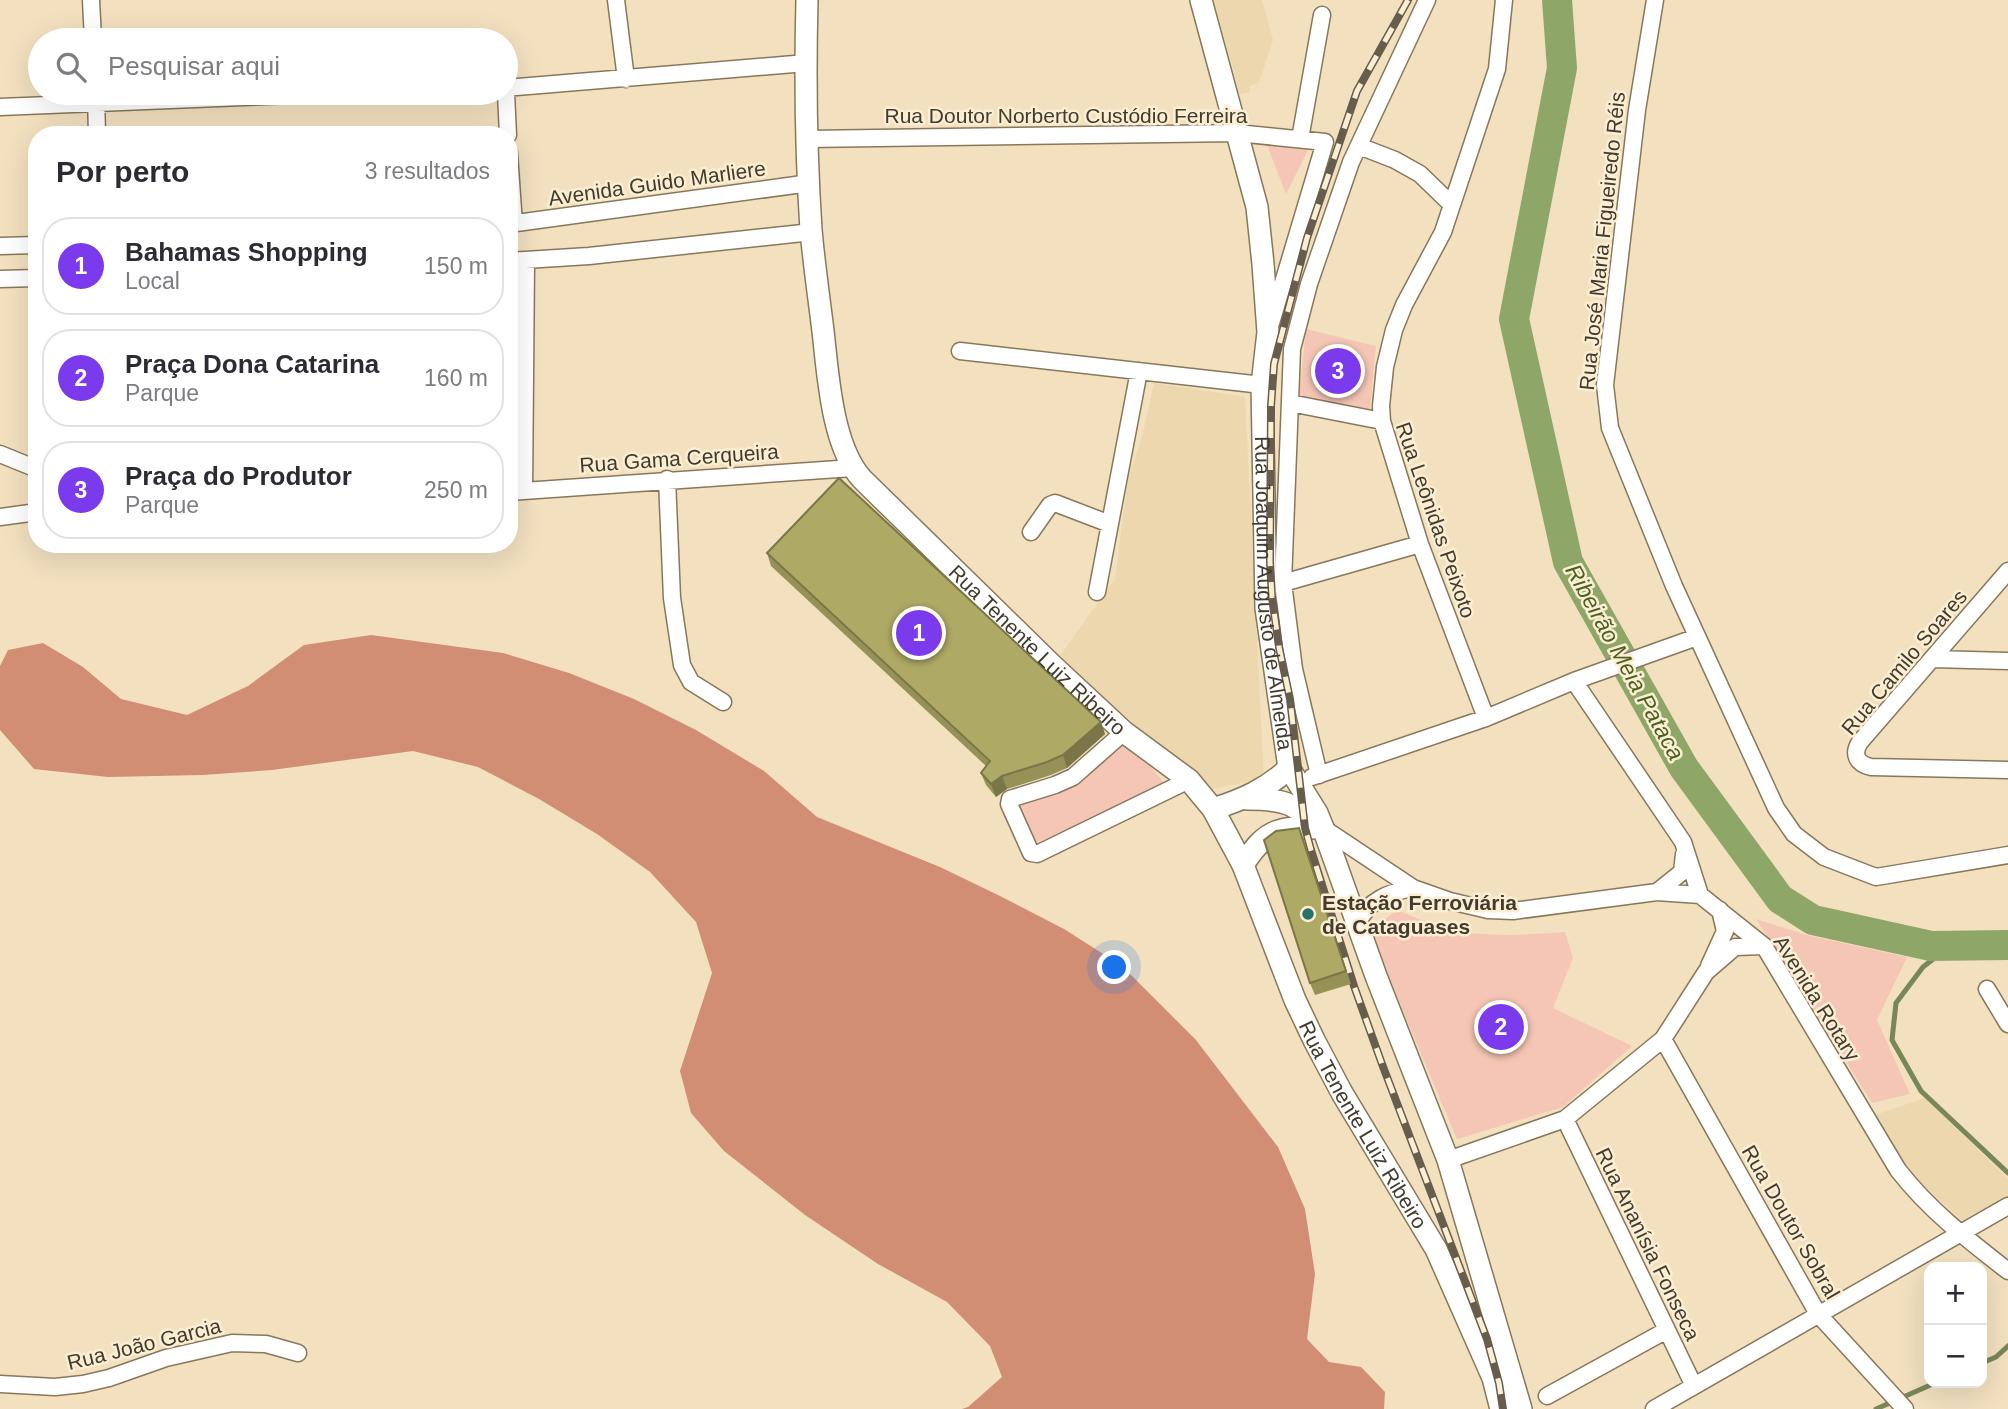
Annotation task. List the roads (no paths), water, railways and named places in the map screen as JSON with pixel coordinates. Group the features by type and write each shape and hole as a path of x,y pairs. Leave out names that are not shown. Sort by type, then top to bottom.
{"main road":[{"name":"Rua Tenente Luiz Ribeiro","path":"807,0 807,139 811,232 831,399 846,457 852,468 1053,666 1124,732 1189,780 1213,809 1243,865 1295,1000 1314,1040 1342,1093 1436,1249 1493,1378 1501,1409"},
{"name":"Rua Joaquim Augusto de Almeida","path":"1202,0 1257,208 1268,332 1262,385 1266,608 1304,775 1400,1041 1448,1160 1474,1241 1521,1409"},
{"path":"1213,809 1245,799 1280,777 1304,775"},
{"path":"1245,799 1275,799 1291,804 1323,828"},
{"path":"1243,865 1255,846 1270,834 1286,829 1323,828"}],"street":[{"path":"91,0 92,28"},
{"path":"616,0 626,79"},
{"path":"1427,0 1351,162 1309,284 1292,349 1283,583 1304,775 1486,718 1574,681 1698,638"},
{"path":"1382,421 1385,367 1394,330 1443,232 1497,69 1503,0"},
{"name":"Rua José Maria Figueiredo Réis","path":"1655,0 1637,110 1605,385 1610,428 1698,638 1776,808 1794,834 1824,857 1876,877 2008,855"},
{"path":"1300,139 1322,15"},
{"path":"518,89 806,63"},
{"path":"0,107 28,104"},
{"path":"96,105 97,126"},
{"path":"507,105 508,126"},
{"name":"Rua Doutor Norberto Custódio Ferreira","path":"807,139 1237,133 1325,142 1268,332"},
{"path":"1359,146 1395,160 1420,174 1452,205"},
{"name":"Avenida Guido Marliere","path":"518,223 810,183"},
{"path":"518,261 811,232"},
{"path":"0,246 28,245"},
{"path":"0,279 28,278"},
{"path":"960,351 1262,385"},
{"path":"1097,592 1139,371"},
{"name":"Rua Leônidas Peixoto","path":"1290,403 1382,421 1420,544 1486,718"},
{"path":"0,454 28,465"},
{"name":"Rua Gama Cerqueira","path":"518,491 852,468"},
{"path":"667,479 672,598 682,666 691,682 723,702"},
{"path":"1031,532 1050,505 1055,503 1110,524"},
{"path":"0,517 28,513"},
{"path":"1283,583 1420,544"},
{"name":"Rua Camilo Soares","path":"2007,573 1860,741 1856,747 1856,759 1871,767 2008,769"},
{"path":"1932,659 2008,662"},
{"path":"1323,828 1413,888 1450,901 1489,910 1513,911 1657,892 1700,895 1683,842 1574,681"},
{"path":"1124,732 1073,777 1010,799 1009,804 1031,853 1037,853 1189,780"},
{"path":"1657,892 1682,872 1683,842"},
{"path":"1358,923 1362,913 1390,892 1413,888"},
{"name":"Avenida Rotary","path":"1700,895 1764,946 1898,1170 1914,1191 1959,1233 2008,1271"},
{"path":"1448,1160 1565,1119 1662,1039 1706,972 1724,931 1720,910"},
{"path":"1706,972 1735,947 1764,946"},
{"path":"1987,989 2008,1024"},
{"name":"Rua Doutor Sobral","path":"1662,1039 1818,1314 1905,1409"},
{"name":"Rua Ananísia Fonseca","path":"1565,1119 1694,1386"},
{"path":"1654,1409 2008,1206"},
{"path":"1547,1396 1667,1330"},
{"name":"Rua João Garcia","path":"0,1384 55,1387 83,1384 166,1358 232,1343 266,1344 298,1353"}],"waterway":[{"name":"Ribeirão Meia Pataca","path":"1557,0 1562,68 1514,319 1568,562 1684,768 1780,899 1813,920 1931,946 2008,945"},
{"path":"1950,946 1923,967 1896,1003 1892,1040 1921,1091 2008,1173"},
{"path":"1987,1361 2008,1346"},
{"path":"1876,1409 1924,1388"}],"railway":[{"path":"1408,0 1357,91 1307,238 1274,364 1271,406 1272,597 1290,699 1305,828 1311,850 1382,1064 1487,1339 1503,1409"}],"place":[{"name":"Praça do Produtor","path":"1338,371"},
{"name":"Bahamas Shopping","path":"919,633"},
{"name":"Estação Ferroviária de Cataguases","path":"1308,914"},
{"name":"Praça Dona Catarina","path":"1501,1027"}]}
